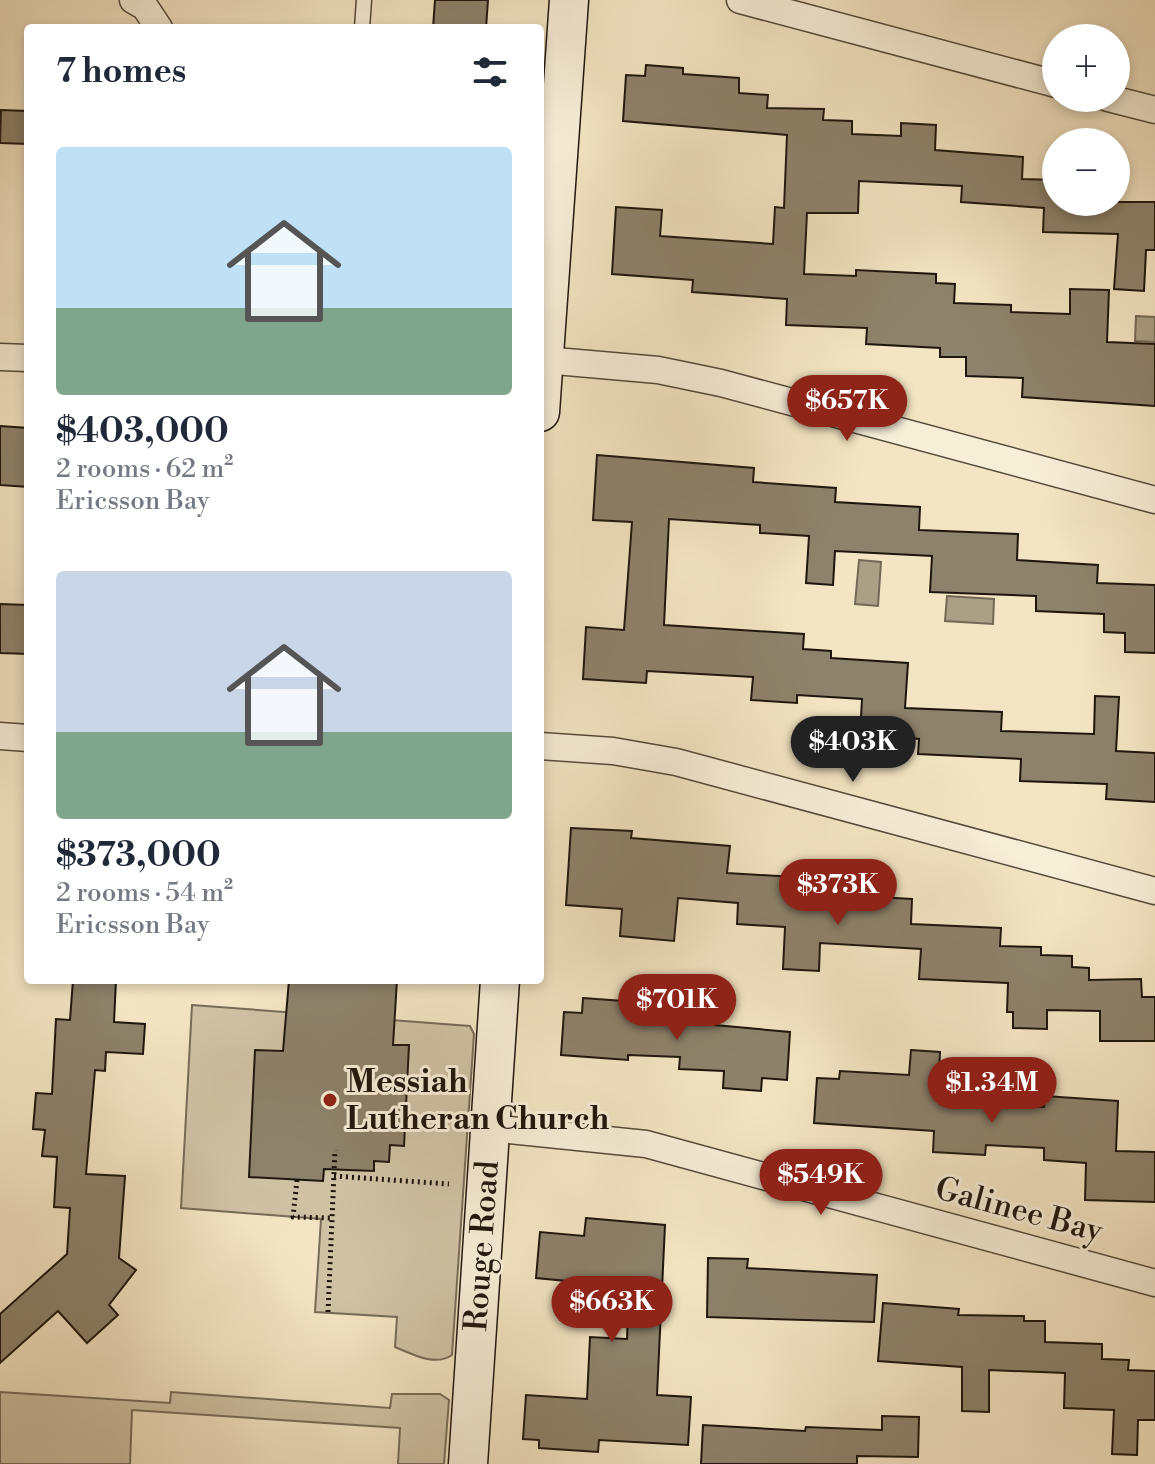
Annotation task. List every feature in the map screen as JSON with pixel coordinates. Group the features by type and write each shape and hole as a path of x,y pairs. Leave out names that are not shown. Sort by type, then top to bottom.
{"street":[{"path":"133,0 145,7 156,24"},
{"path":"569,0 544,360 658,370 721,383 1155,500"},
{"path":"740,0 1042,80"},
{"path":"1130,104 1155,110"},
{"path":"0,357 24,358"},
{"path":"0,736 24,738"},
{"path":"544,746 613,751 676,762 1155,891"},
{"name":"Rouge Road","path":"468,1464 500,984"},
{"name":"Galinee Bay","path":"490,1128 646,1144 1155,1283"}],"lane":[{"path":"362,24 364,0"}],"path":[{"path":"328,1312 335,1150"},
{"path":"334,1176 449,1184"},
{"path":"297,1180 293,1217 332,1218"}],"shaded area":[{"path":"1136,316 1155,317 1155,342 1135,341"},
{"path":"859,560 881,562 878,606 855,604"},
{"path":"947,596 994,599 993,624 945,621"},
{"path":"192,1005 470,1026 474,1034 452,1355 431,1360 395,1347 397,1317 315,1312 321,1219 181,1208"},
{"path":"0,1392 170,1403 171,1392 390,1408 392,1394 440,1394 449,1400 444,1464 398,1464 400,1428 132,1410 130,1464 0,1464"}],"building":[{"path":"435,0 488,0 486,24 433,24"},
{"path":"646,65 683,68 683,74 739,78 739,93 768,95 767,108 824,109 823,120 852,121 852,134 901,136 901,123 936,125 935,150 1023,157 1022,179 1042,180 1042,208 961,202 962,186 859,181 858,213 807,213 804,274 856,276 856,270 936,274 936,283 955,284 954,303 1011,305 1011,312 1070,314 1070,289 1109,290 1107,342 1155,344 1155,406 1022,397 1023,378 966,376 966,357 940,357 940,348 866,344 867,328 786,325 787,299 692,292 693,280 612,274 616,207 662,210 660,236 773,244 775,207 784,208 787,135 623,121 626,75 645,76"},
{"path":"1,110 24,111 24,144 0,143"},
{"path":"1130,202 1155,202 1155,250 1146,250 1144,291 1114,289 1118,234 1043,232 1044,216 1130,216"},
{"path":"0,426 24,428 24,487 0,485"},
{"path":"597,455 754,468 753,482 836,488 835,502 920,507 919,530 1018,534 1017,560 1098,565 1097,583 1155,585 1155,653 1125,652 1125,633 1104,632 1104,614 1036,611 1036,596 930,592 932,556 835,551 833,585 806,583 809,536 760,533 760,525 669,519 664,625 804,634 803,649 831,651 831,658 908,663 905,708 1002,712 1001,731 1094,734 1095,696 1119,697 1116,751 1155,753 1155,802 1106,799 1107,784 1020,781 1021,759 918,754 919,739 860,735 862,699 797,695 797,703 751,700 753,677 647,671 646,683 583,679 586,627 624,630 632,522 593,520"},
{"path":"0,604 24,605 24,654 0,653"},
{"path":"571,828 632,831 631,838 730,846 727,873 810,878 809,893 912,899 911,924 1001,928 1000,946 1041,947 1041,955 1072,956 1072,967 1089,968 1089,980 1141,979 1142,997 1155,997 1155,1041 1100,1041 1100,1011 1047,1010 1047,1029 1013,1028 1013,1012 1007,1012 1008,983 919,979 921,949 820,943 819,971 783,969 785,927 737,924 738,903 678,898 674,941 620,936 622,909 566,905"},
{"path":"73,984 116,984 114,1022 145,1024 143,1054 106,1052 105,1071 95,1070 86,1174 125,1176 119,1258 136,1270 109,1305 118,1315 87,1343 58,1311 0,1363 0,1314 67,1254 70,1208 54,1207 57,1157 42,1156 45,1130 33,1129 36,1093 52,1094 56,1019 70,1020"},
{"name":"Messiah Lutheran Church","path":"289,984 397,984 393,1045 409,1045 404,1146 390,1145 389,1162 374,1161 374,1171 324,1169 323,1181 249,1177 255,1050 283,1051"},
{"path":"583,998 637,1002 636,1012 715,1015 715,1025 790,1032 787,1080 762,1078 761,1091 723,1088 724,1071 679,1069 680,1057 628,1055 628,1060 561,1055 564,1012 582,1013"},
{"path":"911,1050 940,1052 938,1095 989,1098 989,1104 1044,1107 1045,1096 1118,1101 1116,1151 1155,1152 1155,1202 1085,1200 1086,1163 1044,1160 1044,1148 986,1145 985,1155 933,1152 934,1131 814,1123 817,1078 839,1079 840,1071 909,1075"},
{"path":"586,1218 665,1225 657,1395 691,1397 688,1445 599,1440 598,1452 539,1448 539,1440 523,1439 526,1395 587,1399 590,1337 627,1339 629,1287 536,1278 540,1232 584,1236"},
{"path":"708,1258 748,1259 747,1268 877,1275 874,1322 707,1317"},
{"path":"883,1303 959,1309 958,1315 1024,1316 1024,1321 1045,1321 1045,1342 1102,1344 1102,1359 1129,1360 1128,1370 1155,1371 1155,1420 1138,1420 1137,1455 1112,1454 1114,1410 1064,1408 1065,1373 989,1370 989,1412 962,1411 962,1367 878,1361"},
{"path":"882,1416 919,1417 918,1457 857,1456 857,1464 701,1464 703,1425 805,1431 806,1427 882,1430"}],"place":[{"name":"Messiah Lutheran Church","path":"330,1100"}]}
